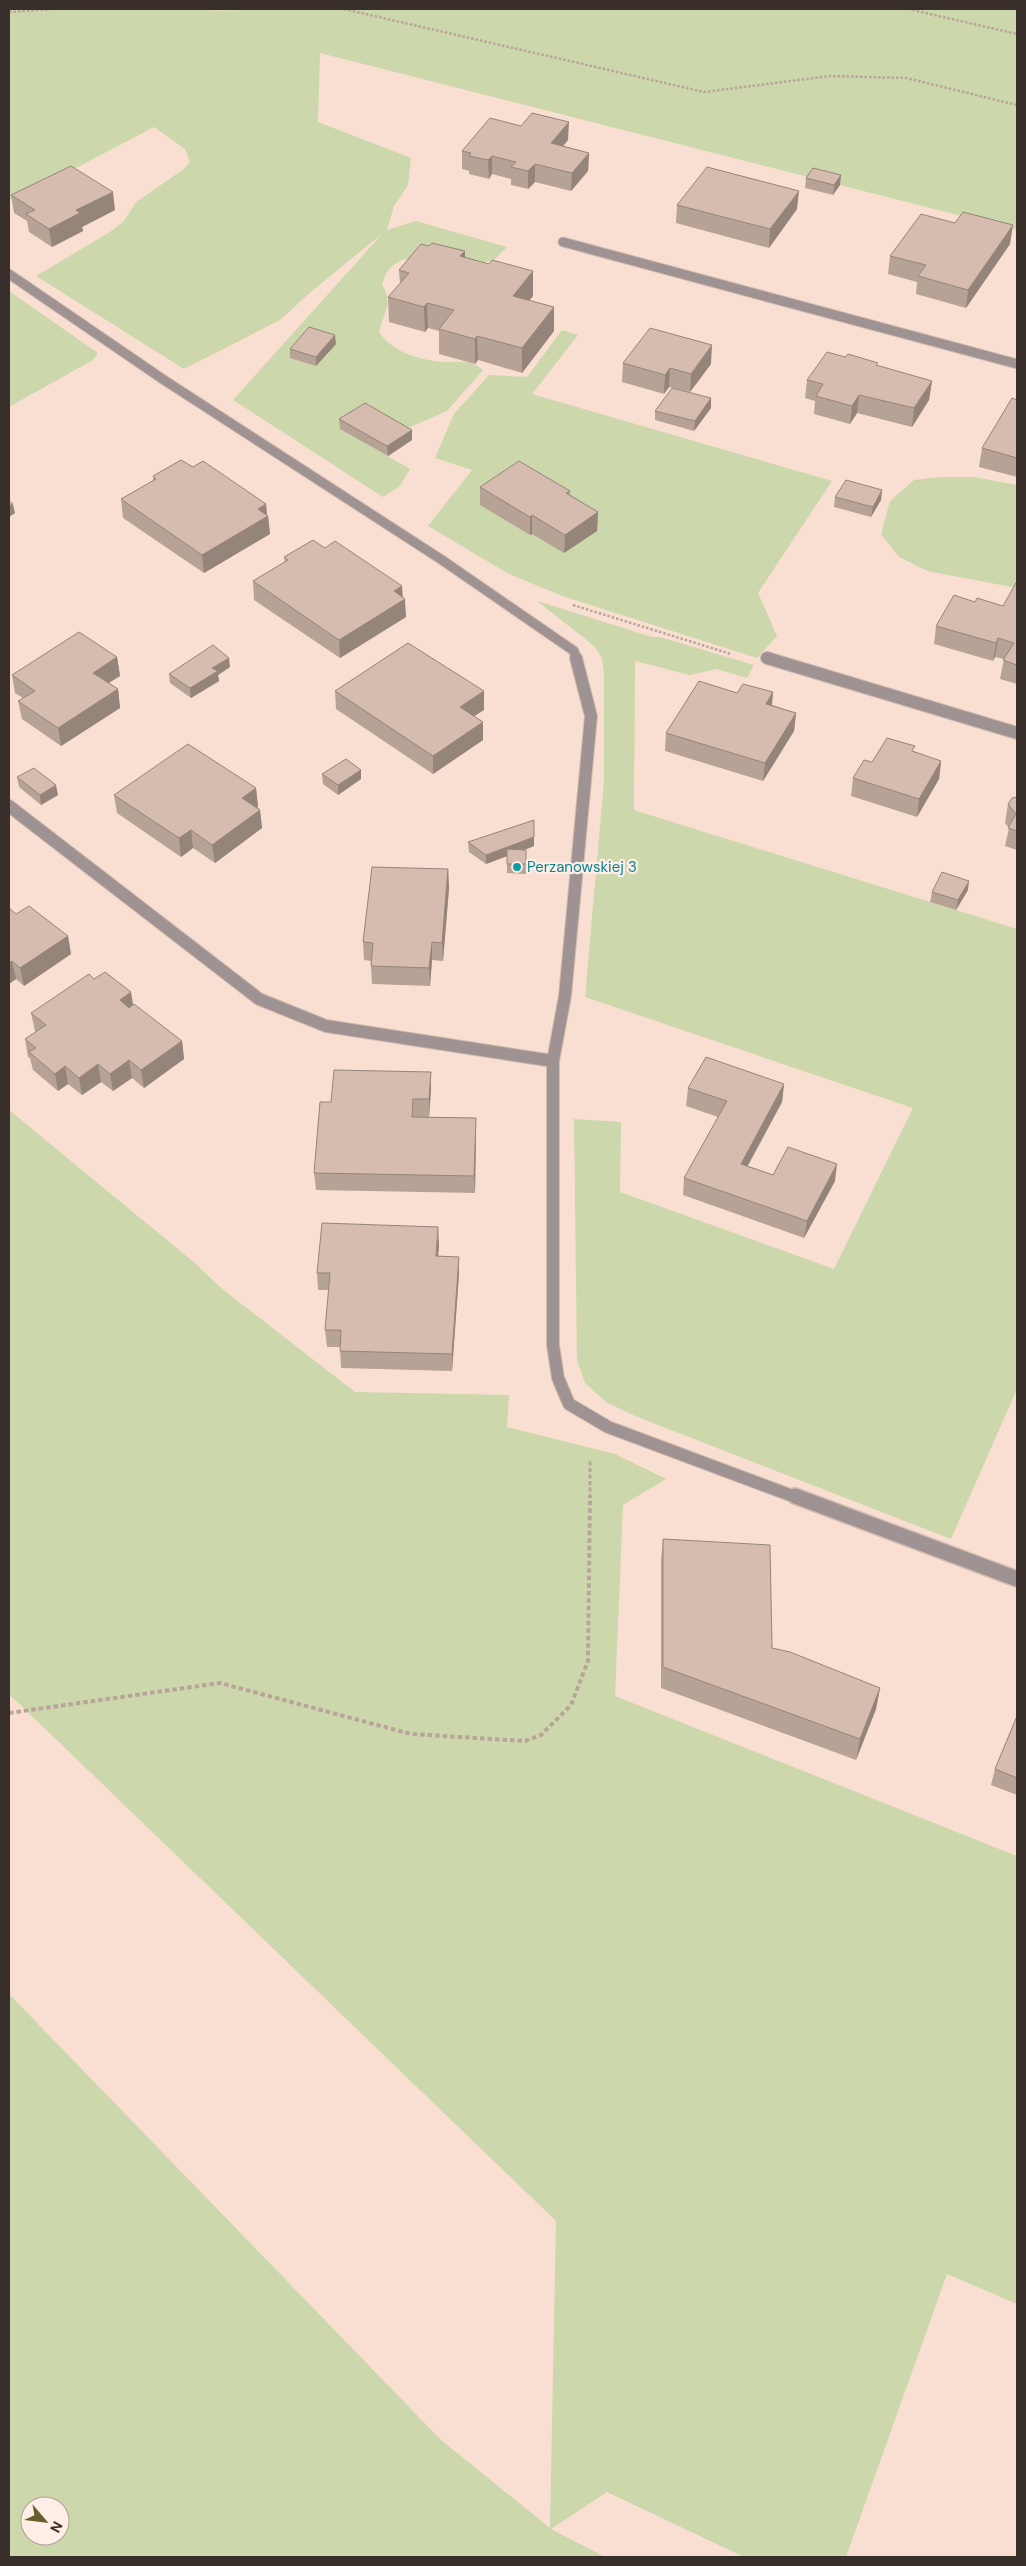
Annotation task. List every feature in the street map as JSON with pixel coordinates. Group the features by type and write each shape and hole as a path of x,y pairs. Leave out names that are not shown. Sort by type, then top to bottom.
{"street":[{"path":"563,242 1017,364"},
{"path":"9,274 164,380 442,560 574,651 591,716 565,996 553,1061 552,1345 558,1378 569,1404 608,1427 1017,1579"},
{"path":"766,658 1017,733"},
{"path":"9,806 258,999 326,1026 553,1061"}],"path":[{"path":"9,12 56,9"},
{"path":"344,9 704,92 830,76 906,78 1017,105"},
{"path":"908,9 1017,34"},
{"path":"567,603 747,659 766,658"},
{"path":"9,1713 220,1683 411,1734 525,1741 541,1735 571,1705 588,1661 591,1417"}],"green space":[{"path":"9,9 195,9 241,12 208,9 1017,9 1017,230 320,53 318,122 411,158 408,185 394,206 387,230 416,221 507,247 495,259 483,263 404,259 390,268 386,275 382,284 386,291 388,303 379,332 385,339 400,350 418,358 470,363 483,370 447,411 413,426 397,431 341,429 410,469 400,486 383,497 233,400 383,233 313,290 280,320 184,369 36,276 110,232 124,221 136,202 184,169 190,162 185,149 154,127 74,169 9,200"},
{"path":"9,291 98,353 93,360 9,407"},
{"path":"562,330 578,335 532,394 832,481 758,593 777,636 757,658 562,596 509,574 428,526 472,470 435,458 454,414 489,375 527,377"},
{"path":"941,477 974,477 1017,485 1017,588 927,571 899,557 881,534 890,501 914,480"},
{"path":"537,601 652,637 660,637 754,665 747,678 717,669 690,675 635,661 634,810 1017,929 1017,1389 951,1539 635,1416 606,1402 585,1383 577,1360 574,1119 621,1122 620,1192 834,1269 913,1108 585,997 604,781 604,674 602,658 594,646"},
{"path":"9,1110 196,1264 221,1288 355,1392 509,1395 507,1427 615,1454 666,1479 623,1505 615,1696 1017,1856 1017,2304 947,2274 846,2557 744,2557 607,2492 551,2529 605,2557 9,2557 9,1994 441,2440 550,2528 556,2221 9,1694"}],"building":[{"path":"532,113 569,122 551,143 589,153 572,173 535,164 528,171 511,167 516,162 492,156 488,160 469,156 471,153 462,151 490,118 521,126"},
{"path":"71,166 113,192 76,210 80,213 49,229 26,214 35,210 11,195"},
{"path":"707,167 799,191 770,229 677,205"},
{"path":"813,168 841,175 834,185 806,178"},
{"path":"963,212 1013,225 968,290 918,276 926,265 890,256 921,214 955,223"},
{"path":"432,243 465,251 460,256 489,264 492,260 533,271 513,296 554,307 522,348 477,336 475,339 439,329 454,310 427,303 424,307 388,297 409,273 399,270 421,244 429,246"},
{"path":"309,327 335,335 316,357 290,349"},
{"path":"650,328 712,345 691,374 670,368 665,375 623,363"},
{"path":"827,352 845,357 848,354 878,363 876,365 932,381 914,408 859,395 852,406 816,396 823,384 807,380"},
{"path":"672,388 711,398 695,421 655,411"},
{"path":"1012,398 1017,400 1017,458 982,448"},
{"path":"365,403 412,430 387,446 339,419"},
{"path":"181,460 193,467 203,461 266,504 258,509 268,516 202,555 121,499 156,479 153,476"},
{"path":"519,461 570,491 566,493 598,512 565,535 532,515 530,517 480,487"},
{"path":"846,480 882,490 873,507 835,497"},
{"path":"313,540 325,548 335,541 402,586 394,591 405,599 339,640 253,581 288,560 284,557"},
{"path":"1017,581 1017,665 1003,660 1014,643 998,638 996,643 936,626 954,595 975,602 977,598 1003,606"},
{"path":"79,632 117,657 93,673 118,689 58,728 18,701 35,691 12,675"},
{"path":"408,643 484,691 460,707 483,722 433,756 335,691"},
{"path":"213,645 229,658 212,668 218,671 190,688 169,674"},
{"path":"699,681 737,693 743,684 773,692 766,704 796,713 765,763 666,733"},
{"path":"887,738 915,746 912,751 941,761 919,799 853,778 864,760 872,762"},
{"path":"188,744 256,788 242,798 260,810 212,845 191,830 179,838 114,795"},
{"path":"346,759 361,770 338,785 322,774"},
{"path":"34,768 56,785 40,795 17,777"},
{"path":"1017,797 1017,831 1008,828 1016,814 1008,804 1012,798"},
{"path":"534,820 534,837 486,855 468,842"},
{"path":"507,849 526,850 526,864 507,864"},
{"path":"372,867 448,869 442,943 432,942 429,968 371,966 373,943 363,942"},
{"path":"942,872 969,881 958,900 932,892"},
{"path":"29,906 68,936 20,968 12,961 9,963 9,908 16,914"},
{"path":"105,972 131,992 120,1000 129,1008 134,1004 182,1041 141,1070 129,1060 110,1074 98,1064 79,1078 65,1066 55,1074 29,1052 36,1048 25,1039 46,1025 31,1013 89,974 94,979"},
{"path":"706,1057 784,1084 741,1164 773,1175 788,1147 837,1164 807,1221 684,1178 727,1101 688,1088"},
{"path":"334,1070 431,1072 429,1099 413,1099 412,1117 476,1118 474,1176 314,1173 320,1102 331,1102"},
{"path":"322,1223 438,1227 436,1256 459,1257 452,1354 340,1351 341,1330 325,1330 330,1273 317,1273"},
{"path":"663,1539 770,1545 772,1648 790,1652 880,1688 860,1739 663,1667"},
{"path":"1017,1716 1017,1778 995,1769"}],"place":[{"name":"Perzanowskiej 3","path":"517,867"}]}
